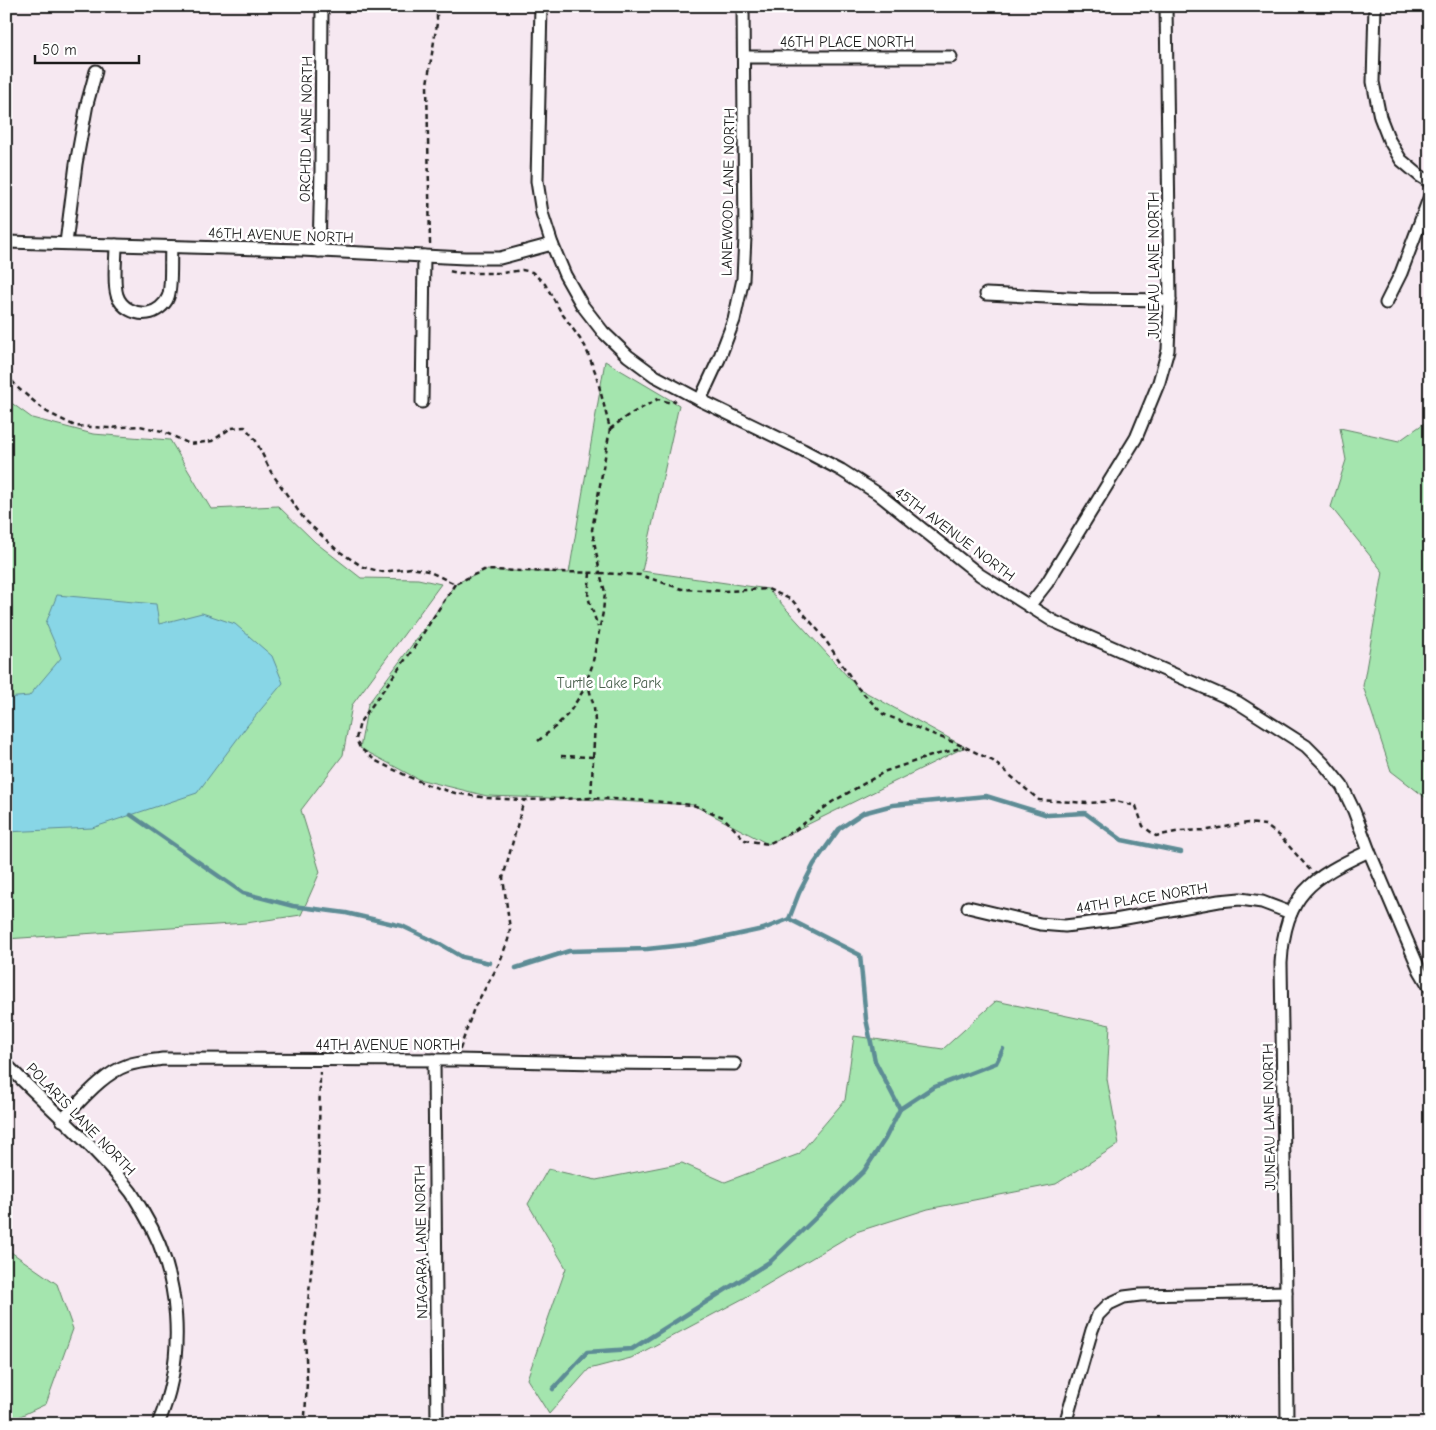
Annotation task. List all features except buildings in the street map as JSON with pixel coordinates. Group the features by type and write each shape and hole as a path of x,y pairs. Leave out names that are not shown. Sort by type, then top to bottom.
{"street":[{"name":"ORCHID LANE NORTH","path":"319,251 322,6"},
{"name":"45TH AVENUE NORTH","path":"541,6 537,181 542,214 565,275 603,332 628,356 655,376 841,470 877,493 980,575 1052,621 1237,702 1306,746 1342,786 1354,810 1369,852"},
{"name":"LANEWOOD LANE NORTH","path":"700,400 734,320 743,279 745,237 743,6"},
{"name":"JUNEAU LANE NORTH","path":"1028,606 1047,583 1136,438 1159,382 1168,350 1170,300 1166,6"},
{"path":"1375,6 1373,82 1380,117 1389,140 1401,160 1430,182"},
{"name":"46TH PLACE NORTH","path":"744,58 951,56"},
{"path":"66,243 76,164 87,104 96,72"},
{"path":"1386,303 1401,274 1430,196"},
{"name":"46TH AVENUE NORTH","path":"6,242 500,258 552,244"},
{"path":"116,245 117,296 123,306 132,312 142,314 153,312 162,306 168,298 171,247"},
{"path":"422,402 430,257"},
{"path":"986,294 1089,300 1170,300"},
{"path":"1369,852 1420,971 1430,988"},
{"name":"JUNEAU LANE NORTH","path":"1287,1424 1282,944 1291,913 1301,894 1317,879 1338,866 1369,852"},
{"name":"44TH PLACE NORTH","path":"968,907 1040,924 1065,926 1115,920 1218,901 1240,899 1262,902 1291,913"},
{"name":"44TH AVENUE NORTH","path":"62,1120 96,1086 111,1074 127,1066 163,1059 456,1060 735,1064"},
{"name":"NIAGARA LANE NORTH","path":"434,1060 437,1424"},
{"name":"POLARIS LANE NORTH","path":"6,1064 107,1165 132,1194 152,1227 166,1262 174,1300 177,1337 173,1373 164,1409 158,1424"},
{"path":"1065,1424 1092,1330 1098,1316 1109,1304 1124,1297 1140,1295 1286,1292"}],"path":[{"path":"437,6 437,23 427,84 430,257 449,271 459,274 502,273 522,270 532,272 538,277 545,284 561,312 585,346 596,374 610,429 592,530 605,592 592,666 583,691 569,713 538,741"},
{"path":"6,374 19,389 47,412 75,426 108,428 140,426 162,431 190,444 212,441 231,428 245,427 256,441 271,472 304,519 337,550 363,567 383,572 412,568 428,571 455,584"},
{"path":"610,429 627,416 658,399 671,403 685,392"},
{"path":"964,747 886,771 832,802 794,831 768,844 744,840 722,817 693,805 591,798 524,800 487,798 456,793 428,785 376,761 360,748 356,739 360,722 413,649 455,584 484,570 640,575 682,590 768,589 792,600 822,634 858,688 883,714 964,747 993,761 1039,800 1088,803 1116,801 1136,806 1143,826 1156,836 1180,831 1208,830 1248,823 1265,825 1280,836 1317,879"},
{"path":"590,573 588,597 599,628"},
{"path":"587,680 595,715 591,798"},
{"path":"561,756 593,757"},
{"path":"456,1060 474,1008 499,964 508,940 510,929 503,878 524,800"},
{"path":"301,1424 305,1416 307,1382 305,1333 318,1202 320,1060"}],"green space":[{"name":"Turtle Lake Park","path":"605,361 679,405 642,571 768,589 858,688 965,747 768,844 693,805 487,796 418,779 360,748 368,704 455,584 484,570 569,573"},
{"path":"6,399 32,418 93,434 170,440 211,509 278,506 315,542 361,578 418,579 441,584 352,705 343,755 301,810 320,872 301,915 246,923 6,939"},
{"path":"1430,419 1430,801 1391,771 1363,686 1383,572 1331,507 1346,460 1340,428 1399,441"},
{"path":"996,1001 1110,1025 1107,1079 1119,1144 1056,1184 928,1209 856,1232 746,1297 631,1358 589,1369 549,1414 527,1379 566,1268 528,1204 548,1169 596,1180 682,1163 725,1182 799,1154 845,1100 854,1036 943,1049"},
{"path":"6,1246 8,1250 57,1284 73,1329 46,1404 14,1419 9,1424 6,1424"}],"water":[{"path":"57,595 156,604 159,624 202,613 235,624 272,656 283,683 247,726 197,793 92,828 6,832 6,698 29,696 61,658 46,623"}],"waterway":[{"path":"516,968 569,951 647,949 694,944 763,929 789,919 799,893 814,864 839,829 863,813 893,805 986,796 1048,815 1085,813 1122,840 1181,852"},
{"path":"131,815 243,893 293,906 346,913 402,926 462,957 490,963"},
{"path":"553,1389 587,1352 632,1349 771,1261 864,1171 885,1139 900,1109 875,1061 866,1019 860,955 789,919"},
{"path":"900,1109 932,1088 996,1063 1003,1049"}]}
